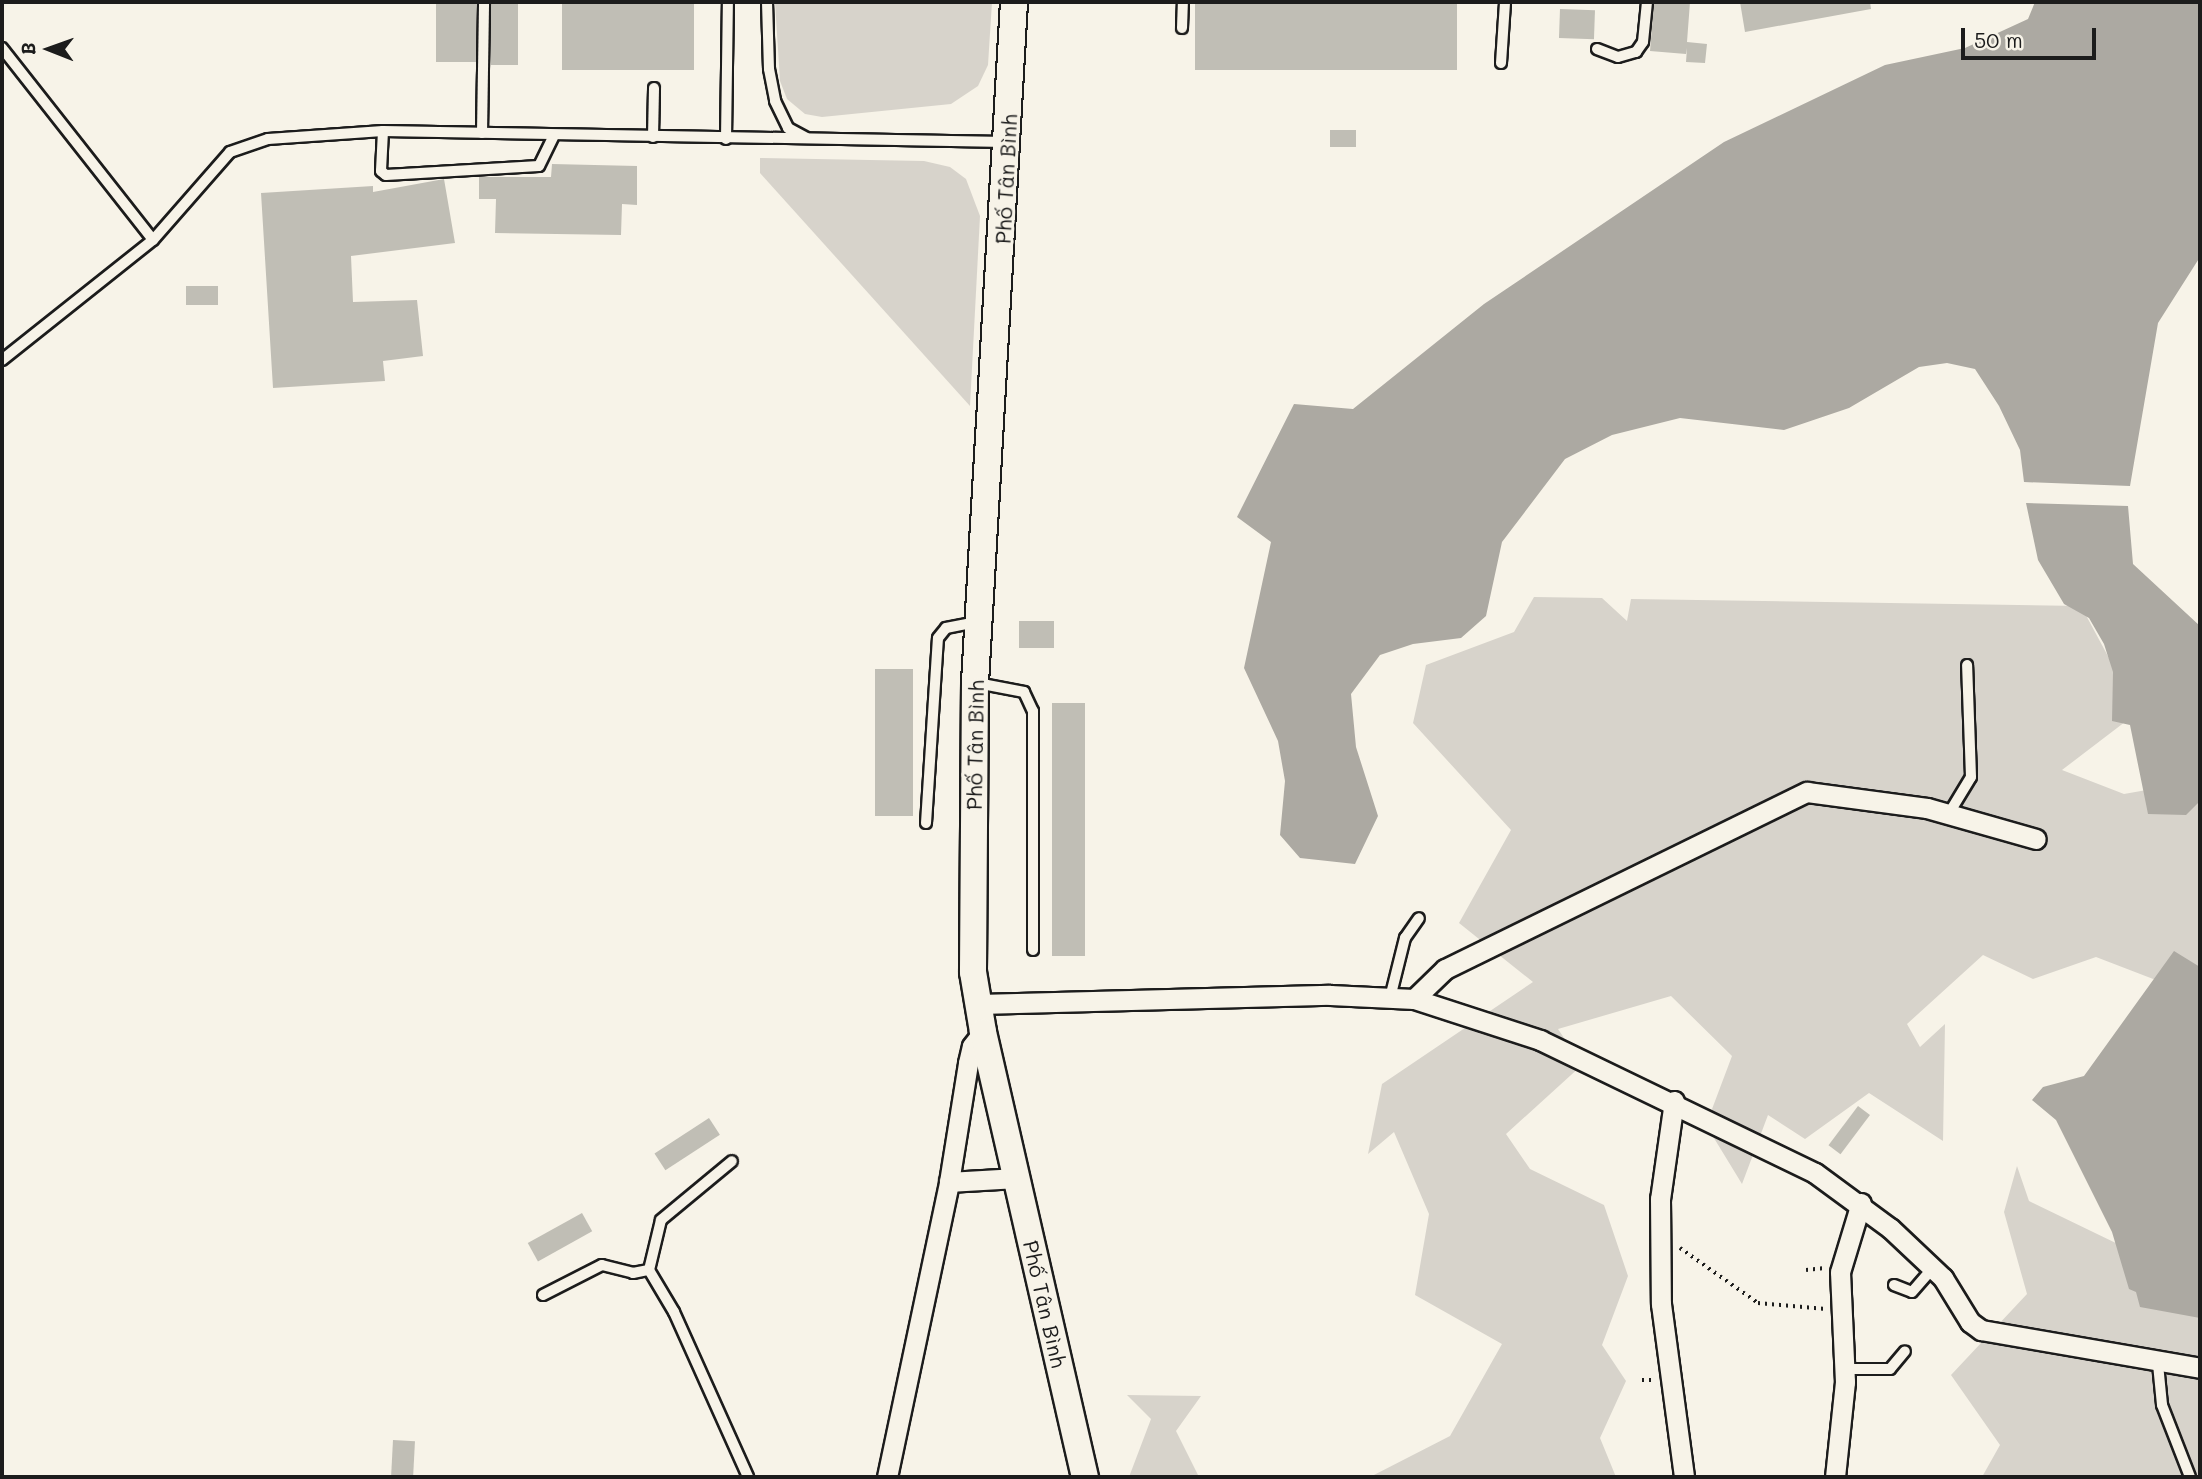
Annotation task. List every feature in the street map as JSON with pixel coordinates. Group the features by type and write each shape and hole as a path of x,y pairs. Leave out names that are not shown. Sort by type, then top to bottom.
{"street":[{"name":"Phố Tân Bình","path":"1014,2 1009,142 975,683 973,972 983,1032 1085,1477"},
{"path":"1414,999 1446,969 1797,795 1817,791 1927,808 2036,839"},
{"path":"979,1004 1331,995 1414,999 1540,1040 1674,1101 1815,1173 1861,1203 1933,1268 1970,1322 1981,1330 2158,1364 2200,1368"},
{"path":"887,1477 949,1182 972,1046 983,1032"},
{"path":"1674,1101 1660,1199 1661,1304 1684,1477"},
{"path":"949,1182 1016,1178"},
{"path":"1835,1477 1843,1432 1845,1369 1842,1257 1861,1203"}],"lane":[{"path":"482,133 484,2"},
{"path":"726,139 728,2"},
{"path":"768,2 769,69 779,113 788,128 814,141"},
{"path":"1182,28 1183,2"},
{"path":"1502,63 1506,2"},
{"path":"1597,49 1618,57 1636,52 1643,43 1647,2"},
{"path":"2,48 153,240"},
{"path":"653,137 654,88"},
{"path":"383,131 381,167 386,175 539,166 554,135"},
{"path":"2,360 153,240 230,152 282,136 383,131 814,141 1009,142"},
{"path":"926,823 938,638 946,628 978,622"},
{"path":"1948,815 1971,777 1967,665"},
{"path":"975,683 1024,692 1033,710 1033,950"},
{"path":"1390,999 1405,938 1419,918"},
{"path":"732,1161 661,1220 649,1270 674,1312 748,1477"},
{"path":"543,1295 603,1265 633,1273 649,1270"},
{"path":"1894,1285 1912,1292 1933,1268"},
{"path":"1845,1369 1891,1369 1905,1351"},
{"path":"2158,1364 2162,1405 2190,1477"}],"path":[{"path":"1660,1242 1696,1257 1758,1303 1842,1311"}],"shaded area":[{"path":"775,2 992,2 988,65 978,86 951,104 822,117 805,114 787,99 780,81"},
{"path":"2035,2 2200,2 2200,257 2158,323 2130,486 2024,482 2020,450 1999,406 1975,369 1947,363 1919,367 1849,408 1784,430 1680,418 1612,435 1565,459 1502,542 1486,616 1461,638 1413,644 1380,655 1351,694 1356,747 1378,816 1355,864 1300,858 1280,835 1285,781 1278,741 1244,668 1271,542 1237,517 1294,404 1353,409 1484,304 1724,142 1885,65 1965,48 2028,19"},
{"path":"760,158 924,161 950,167 966,179 980,216 970,406 760,173"},
{"path":"2026,503 2128,506 2133,564 2200,626 2200,801 2186,815 2148,814 2130,725 2112,721 2113,672 2104,644 2089,618 2064,604 2038,560"},
{"path":"1534,597 1602,598 1627,621 1631,599 2081,606 2138,712 2062,770 2124,794 2186,783 2200,769 2200,997 2096,957 2033,979 1983,955 1907,1024 1920,1047 1945,1024 1943,1141 1869,1093 1805,1139 1768,1115 1742,1184 1706,1125 1732,1056 1671,996 1558,1029 1582,1065 1506,1134 1530,1169 1604,1205 1628,1276 1602,1345 1626,1381 1600,1438 1616,1477 1370,1477 1450,1436 1502,1344 1415,1295 1429,1214 1394,1132 1368,1154 1382,1084 1533,982 1459,923 1511,830 1413,723 1426,665 1514,632"},
{"path":"2174,951 2200,967 2200,1318 2140,1307 2136,1292 2129,1289 2112,1232 2056,1120 2032,1100 2043,1087 2084,1076"},
{"path":"2017,1166 2029,1201 2153,1261 2200,1304 2200,1477 1982,1477 2000,1445 1951,1375 2027,1294 2004,1212"},
{"path":"1127,1395 1201,1396 1176,1431 1199,1477 1129,1477 1151,1419"}],"building":[{"path":"436,2 477,2 477,62 436,62"},
{"path":"491,2 518,2 518,65 491,65"},
{"path":"562,2 694,2 694,70 562,70"},
{"path":"1195,2 1457,2 1457,70 1195,70"},
{"path":"1654,2 1690,2 1687,42 1707,44 1705,63 1686,62 1687,48 1686,54 1650,51"},
{"path":"1740,2 1870,2 1871,9 1745,32"},
{"path":"1560,9 1595,10 1594,39 1559,38"},
{"path":"1330,130 1356,130 1356,147 1330,147"},
{"path":"552,164 637,166 637,205 622,204 621,235 495,233 496,199 479,199 479,177 551,177"},
{"path":"444,179 455,243 351,256 353,302 417,300 423,356 383,361 385,381 273,388 261,193 373,186 373,192"},
{"path":"186,286 218,286 218,305 186,305"},
{"path":"1019,621 1054,621 1054,648 1019,648"},
{"path":"875,669 913,669 913,816 875,816"},
{"path":"1052,703 1085,703 1085,956 1052,956"},
{"path":"1858,1106 1870,1115 1840,1154 1829,1145"},
{"path":"709,1118 720,1135 665,1170 654,1153"},
{"path":"582,1213 592,1231 538,1261 528,1243"},
{"path":"393,1440 415,1441 413,1477 391,1477"}]}
